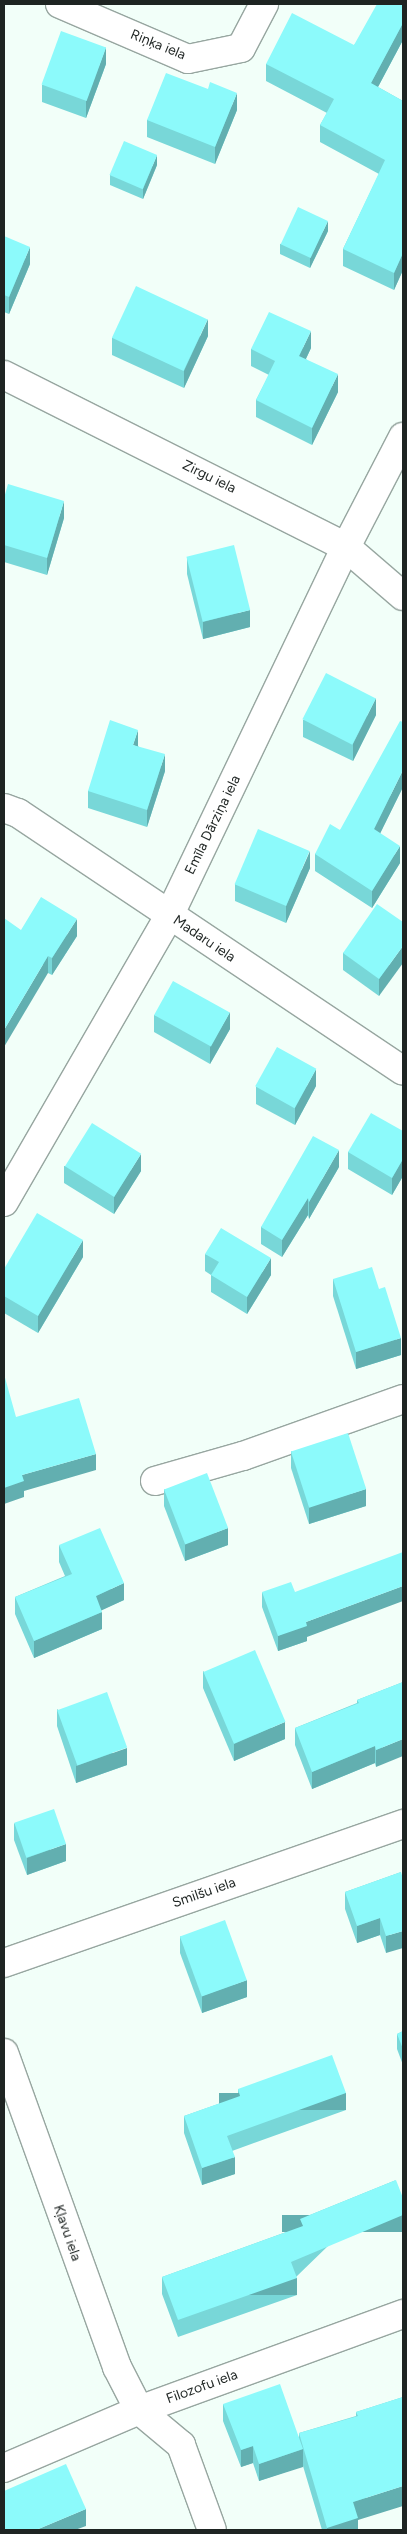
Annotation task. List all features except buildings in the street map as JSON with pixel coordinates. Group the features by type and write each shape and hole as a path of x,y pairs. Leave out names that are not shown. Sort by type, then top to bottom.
{"street":[{"name":"Riņķa iela","path":"60,4 188,59 241,48 264,4"},
{"name":"Zirgu iela","path":"4,375 346,547 403,596"},
{"name":"Emīla Dārziņa iela","path":"4,1202 169,916 346,547 403,437"},
{"name":"Madaru iela","path":"4,808 18,814 403,1071"},
{"path":"155,1480 243,1456 403,1399"},
{"name":"Smilšu iela","path":"4,1963 403,1824"},
{"name":"Kļavu iela","path":"4,2053 89,2293 117,2367 138,2410"},
{"name":"Filozofu iela","path":"4,2468 138,2410 403,2314"},
{"path":"138,2410 180,2446 212,2530"}]}
